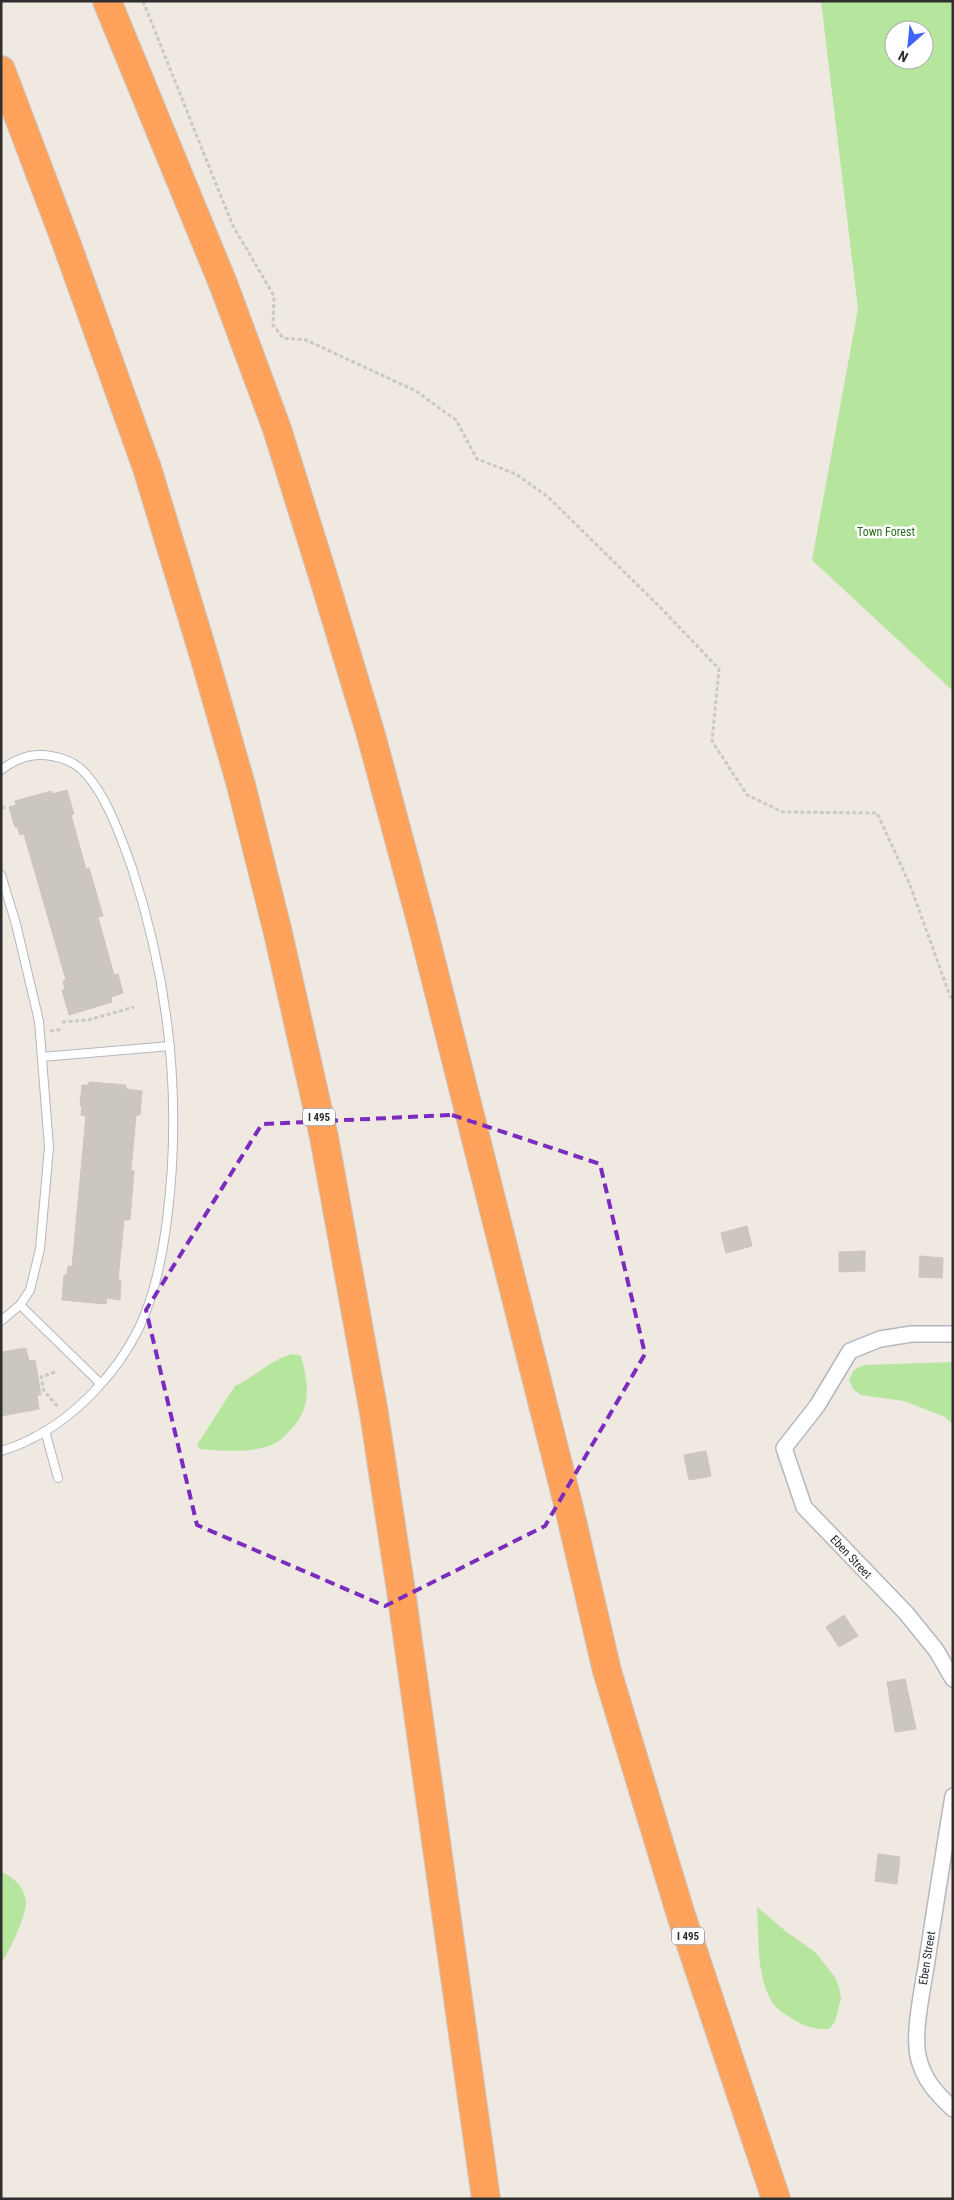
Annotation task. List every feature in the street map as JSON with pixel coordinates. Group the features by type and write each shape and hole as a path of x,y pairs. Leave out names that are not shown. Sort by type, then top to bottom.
{"highway":[{"name":"I 495","path":"107,1 224,286 278,429 371,735 421,921 569,1508 607,1671 681,1915 776,2199"},
{"name":"I 495","path":"3,76 66,242 147,468 220,711 278,934 324,1137 374,1413 486,2199"}],"street":[{"name":"Eben Street","path":"953,1334 912,1334 880,1339 850,1351 817,1406 784,1448 804,1507 906,1613 936,1650 953,1679"},
{"name":"Eben Street","path":"953,1796 922,1990 918,2054 923,2073 930,2085 953,2109"}],"lane":[{"path":"1,770 20,759 38,755 57,756 80,768 95,786 124,846 145,909 160,974 170,1046 175,1127 161,1266 138,1329 117,1363 100,1383 65,1417 29,1440 1,1451"},
{"path":"1,875 16,924 39,1021 49,1148 44,1220 40,1249 30,1290 20,1305 1,1321"},
{"path":"42,1057 170,1046"},
{"path":"20,1305 100,1383"},
{"path":"45,1431 58,1478"}],"path":[{"path":"143,1 232,224 274,296 273,325 283,338 306,340 416,391 456,420 477,459 516,474 548,497 661,608 719,669 712,741 747,796 783,812 878,813 910,886 950,996 953,998"},
{"path":"1,807 6,808"},
{"path":"62,1022 88,1020 134,1007"},
{"path":"47,1031 63,1029"},
{"path":"55,1372 41,1377 44,1391 59,1408"}],"highlighted area":[{"path":"452,1115 600,1164 645,1354 545,1526 385,1606 197,1525 146,1310 262,1124"}],"green space":[{"name":"Town Forest","path":"821,1 953,1 953,691 812,560 858,309"},
{"path":"292,1354 301,1356 307,1392 304,1410 286,1435 269,1446 250,1450 200,1449 197,1445 235,1386 277,1360"},
{"path":"953,1362 953,1424 945,1417 904,1401 861,1395 853,1389 849,1379 854,1370 864,1365"},
{"path":"1,1872 18,1883 25,1896 26,1907 17,1933 1,1963"},
{"path":"757,1907 788,1933 815,1952 835,1977 841,1998 835,2022 829,2029 801,2024 781,2012 772,2002 763,1980 761,1968"}],"building":[{"path":"67,790 74,814 71,815 86,869 89,868 103,916 98,917 114,975 118,974 123,993 111,997 112,1002 69,1015 62,990 65,990 63,981 66,980 24,834 20,835 17,827 15,827 9,807 16,805 15,801 51,791 52,794"},
{"path":"89,1082 126,1085 126,1089 142,1091 140,1115 136,1115 131,1170 134,1171 130,1220 124,1220 118,1280 121,1280 120,1300 107,1298 106,1304 62,1300 64,1275 67,1275 68,1266 72,1267 86,1116 81,1115 82,1085 89,1085"},
{"path":"747,1226 752,1246 726,1253 721,1233"},
{"path":"865,1251 865,1271 839,1272 839,1252"},
{"path":"920,1256 943,1258 942,1278 919,1277"},
{"path":"26,1348 29,1361 35,1360 41,1395 37,1395 39,1409 1,1416 1,1352"},
{"path":"706,1451 711,1476 689,1480 684,1455"},
{"path":"844,1615 858,1636 839,1647 826,1627"},
{"path":"905,1679 916,1729 895,1732 887,1682"},
{"path":"878,1854 900,1857 897,1884 875,1881"}]}
